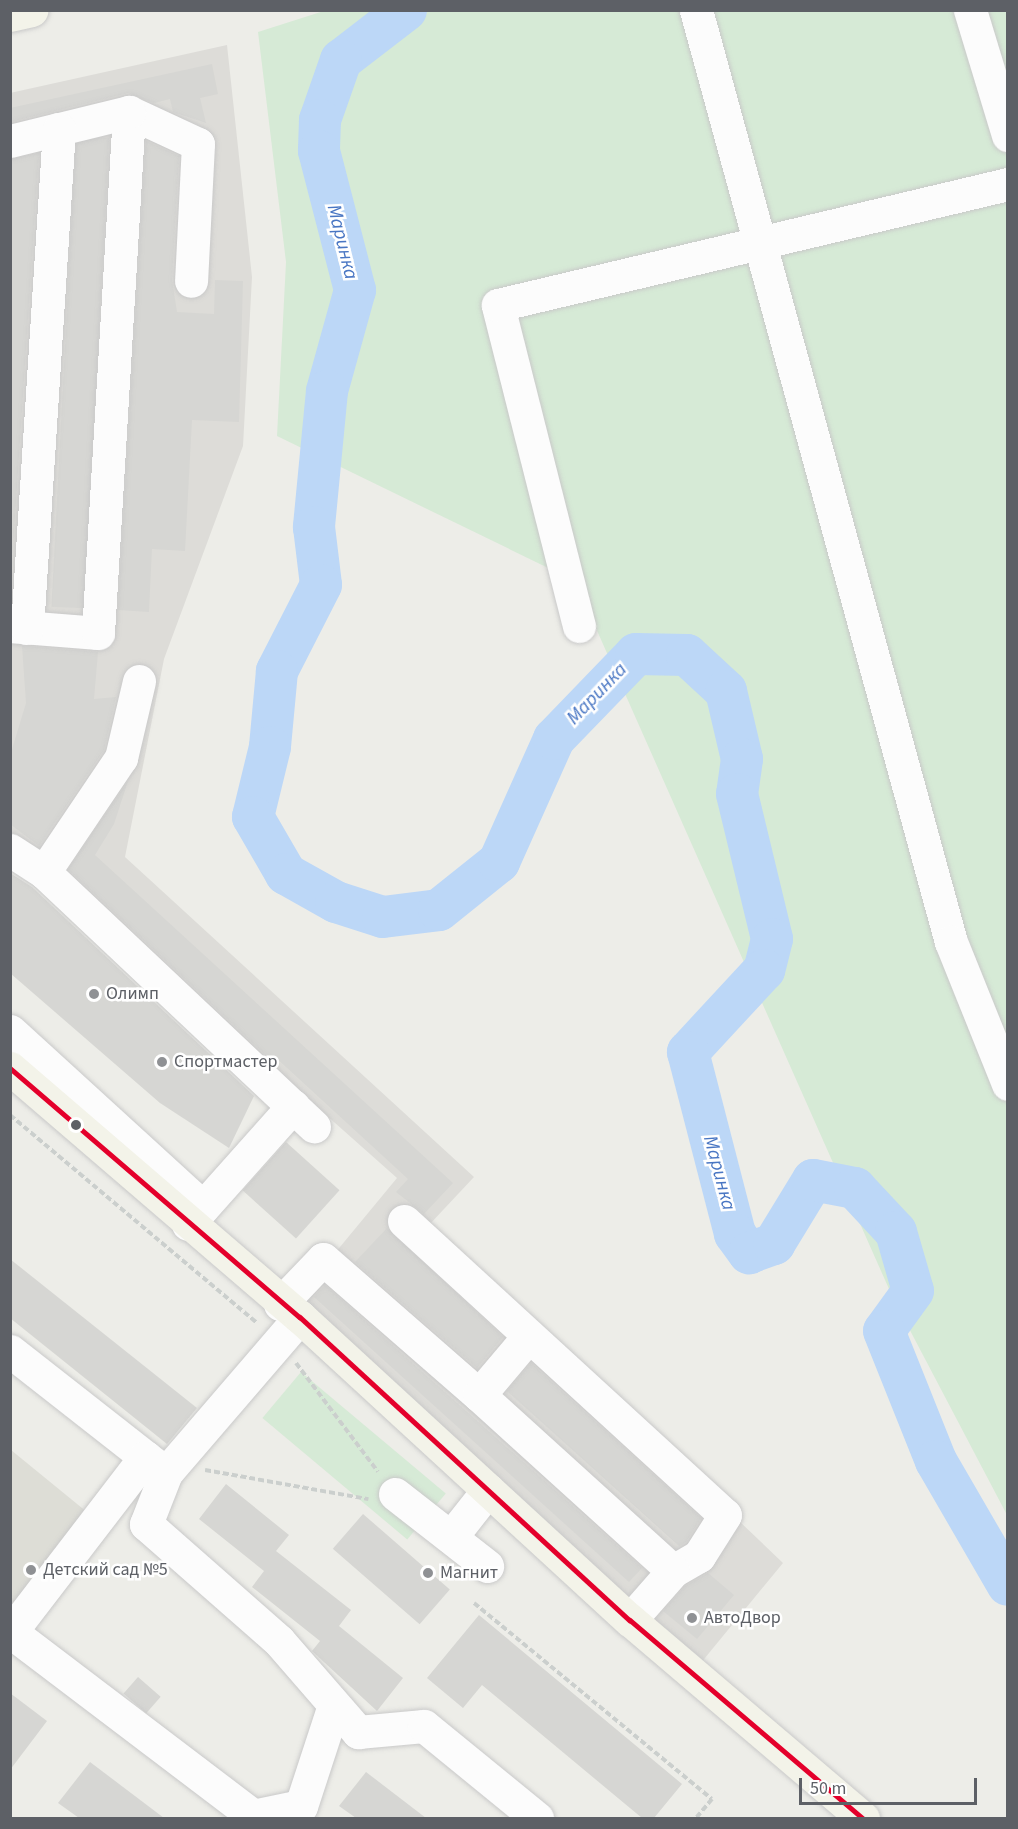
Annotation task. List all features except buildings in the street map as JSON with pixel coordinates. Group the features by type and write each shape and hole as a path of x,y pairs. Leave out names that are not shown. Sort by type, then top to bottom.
{"main road":[{"path":"10,15 31,10"},
{"path":"10,1068 196,1216 290,1310 630,1620 863,1818"}],"lane":[{"path":"696,10 951,942 1008,1084"},
{"path":"970,10 1008,135"},
{"path":"59,129 19,627 98,633 129,112"},
{"path":"10,141 129,112 198,144 191,281"},
{"path":"579,626 498,305 1008,184"},
{"path":"44,872 121,758 139,681"},
{"path":"10,850 44,872 303,1116 196,1216 10,1031"},
{"path":"404,1221 725,1515 699,1556 673,1571 630,1620"},
{"path":"333,1708 308,1812 253,1816 11,1632 156,1465 282,1344 290,1310 323,1259 479,1395 673,1571"},
{"path":"479,1395 528,1337"},
{"path":"10,1351 156,1465"},
{"path":"156,1465 146,1524 279,1641 333,1708 358,1732 424,1726 537,1818"},
{"path":"451,1537 488,1490"},
{"path":"395,1494 487,1566"}],"path":[{"path":"10,1115 282,1344 395,1494 359,1500 200,1469"},
{"path":"474,1603 712,1799 696,1818"}],"shaded area":[{"path":"227,45 252,277 243,446 164,659 125,857 474,1177 429,1225 783,1563 700,1664 297,1299 397,1178 11,835 10,93"},
{"name":"Детский сад №5","path":"11,1450 93,1517 11,1623"}],"green space":[{"path":"327,10 1007,11 1007,1515 893,1298 575,581 277,436 286,262 258,32"},
{"path":"301,1372 446,1493 407,1539 262,1418"}],"waterway":[{"name":"Маринка","path":"406,10 341,60 320,120 319,151 355,290 327,391 314,527 321,585 277,671 270,747 253,817 286,874 336,902 383,917 439,910 499,862 554,739 636,654 687,655 726,691 742,759 737,794 772,939 764,970 688,1052 735,1234 749,1253 774,1244 813,1180 855,1188 896,1232 913,1291 884,1331 936,1461 1008,1585"}],"transit line":[{"path":"10,1068 300,1317 630,1620 863,1818"}],"place":[{"name":"Олимп","path":"94,994"},
{"name":"Спортмастер","path":"162,1062"},
{"name":"Детский сад №5","path":"31,1570"},
{"name":"Магнит","path":"428,1573"},
{"name":"АвтоДвор","path":"692,1618"}]}
